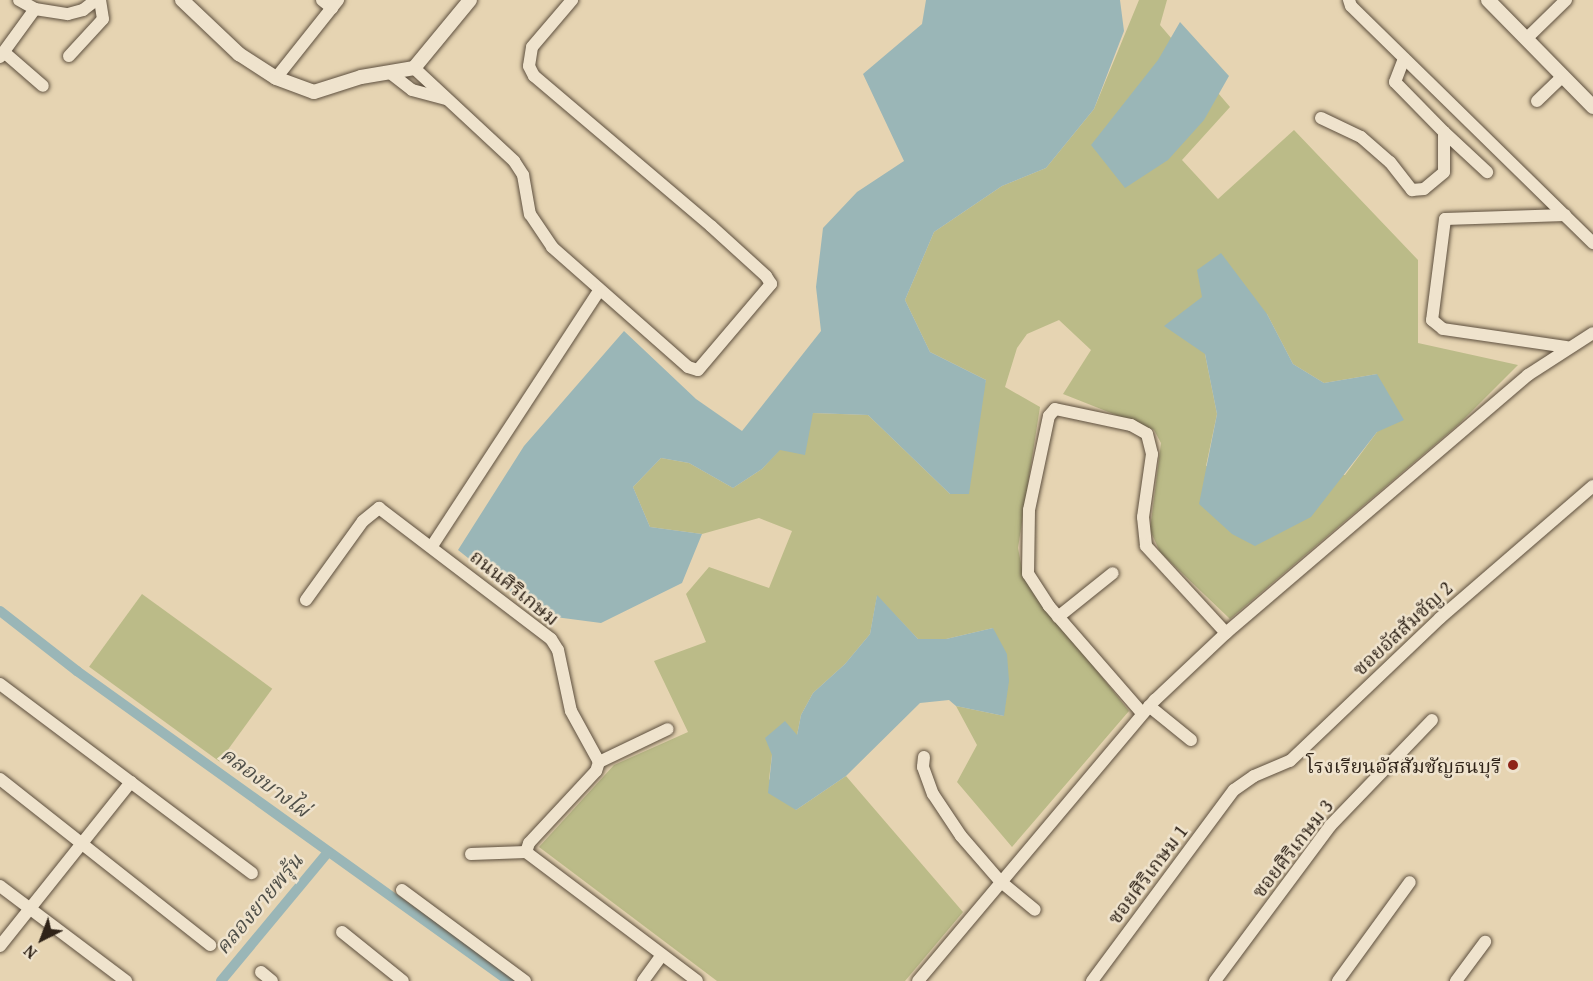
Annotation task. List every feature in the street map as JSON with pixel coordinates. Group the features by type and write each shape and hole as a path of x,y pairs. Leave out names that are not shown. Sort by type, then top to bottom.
{"street":[{"path":"19,0 35,9 68,14 83,10 98,0 103,19 69,56"},
{"path":"182,0 239,54 276,78 314,92 389,72 414,68 470,0"},
{"path":"414,68 514,160 523,175 536,225 557,252 688,367 698,370 771,285 766,276 711,226 534,76 529,66 532,47 572,0"},
{"path":"1349,0 1404,59 1593,243"},
{"path":"1488,0 1593,107"},
{"path":"1526,39 1566,0"},
{"path":"276,78 330,3"},
{"path":"35,9 3,55 43,86"},
{"path":"1404,59 1396,70 1395,82 1487,172"},
{"path":"389,72 412,90 447,100"},
{"path":"1537,101 1563,76"},
{"path":"1321,118 1370,143 1407,185 1418,192 1444,172 1444,132"},
{"path":"1565,215 1445,219 1431,320 1443,329 1567,346"},
{"path":"432,546 599,291"},
{"path":"918,981 1145,710 1226,633 1528,375 1567,346 1593,333"},
{"path":"1191,740 1145,710 1058,617 1033,586 1025,552 1029,510 1049,416 1058,407 1131,425 1147,434 1152,454 1143,517 1146,546 1226,633"},
{"name":"ซอยอัสสัมชัญ 2","path":"1234,790 1254,776 1290,761 1440,618 1593,486"},
{"name":"ถนนศิริเกษม","path":"306,600 372,512 380,508 551,639 558,650 571,711 599,762"},
{"path":"1058,617 1113,573"},
{"path":"0,684 252,873"},
{"name":"ซอยศิริเกษม 3","path":"1215,981 1330,826 1432,720"},
{"path":"526,852 530,843 596,771 599,762 669,729"},
{"path":"924,757 923,767 933,794 961,836 1000,881 1035,910"},
{"path":"0,779 80,846 210,945"},
{"path":"0,946 131,782"},
{"name":"ซอยศิริเกษม 1","path":"1092,981 1234,790"},
{"path":"471,854 526,852 697,981"},
{"path":"1338,981 1410,882"},
{"path":"0,886 126,981"},
{"path":"402,890 525,981"},
{"path":"342,932 403,981"},
{"path":"1456,981 1485,942"},
{"path":"644,981 662,955"},
{"path":"261,972 272,981"}],"green space":[{"path":"1139,0 1167,0 1160,25 1230,107 1182,160 1218,199 1294,130 1418,260 1418,343 1518,365 1459,424 1230,619 1160,552 1150,530 1161,443 1154,430 1063,394 1091,350 1059,320 1027,334 1017,348 1005,387 1040,407 1018,548 1024,579 1129,711 1012,847 957,782 977,745 956,706 1004,716 993,628 946,639 918,639 877,596 870,634 845,664 813,693 801,715 797,735 772,755 769,779 796,810 846,776 963,912 905,981 717,981 539,847 614,765 688,732 654,661 706,642 686,594 709,567 769,588 792,531 759,518 702,534 650,527 633,487 661,458 689,463 733,488 762,469 813,413 868,415 950,494 986,380 930,352 905,300 934,232 1002,186 1046,168 1094,109","holes":["1202,297 1267,314 1293,364 1324,383 1377,374 1377,432 1345,475 1206,466 1217,414 1205,354"]},
{"path":"142,594 272,689 219,761 89,667"}],"water":[{"path":"926,0 1120,0 1124,31 1094,109 1046,168 1002,186 934,232 905,300 930,352 986,380 969,494 950,494 868,415 813,413 805,455 780,450 762,469 733,488 689,463 661,458 633,487 650,527 702,534 682,583 601,623 540,615 458,550 524,446 624,331 696,399 742,431 821,331 816,287 823,228 857,192 904,161 863,74 922,24"},
{"path":"1180,22 1229,76 1204,120 1168,160 1125,188 1091,145 1158,60"},
{"path":"1221,253 1267,314 1293,364 1324,383 1377,374 1404,420 1377,432 1311,517 1255,546 1232,534 1199,504 1217,414 1205,354 1164,326 1202,297 1197,270"},
{"path":"877,595 918,639 946,639 993,628 1007,654 1009,681 1004,716 956,706 949,700 920,703 846,776 796,810 768,793 772,755 765,738 785,721 797,735 801,715 813,693 845,664 870,634"}],"waterway":[{"name":"คลองบางไผ่","path":"0,611 77,671 509,981"},
{"name":"คลองยายพรุ้น","path":"221,981 328,852"}],"place":[{"name":"โรงเรียนอัสสัมชัญธนบุรี","path":"1513,765"}]}
